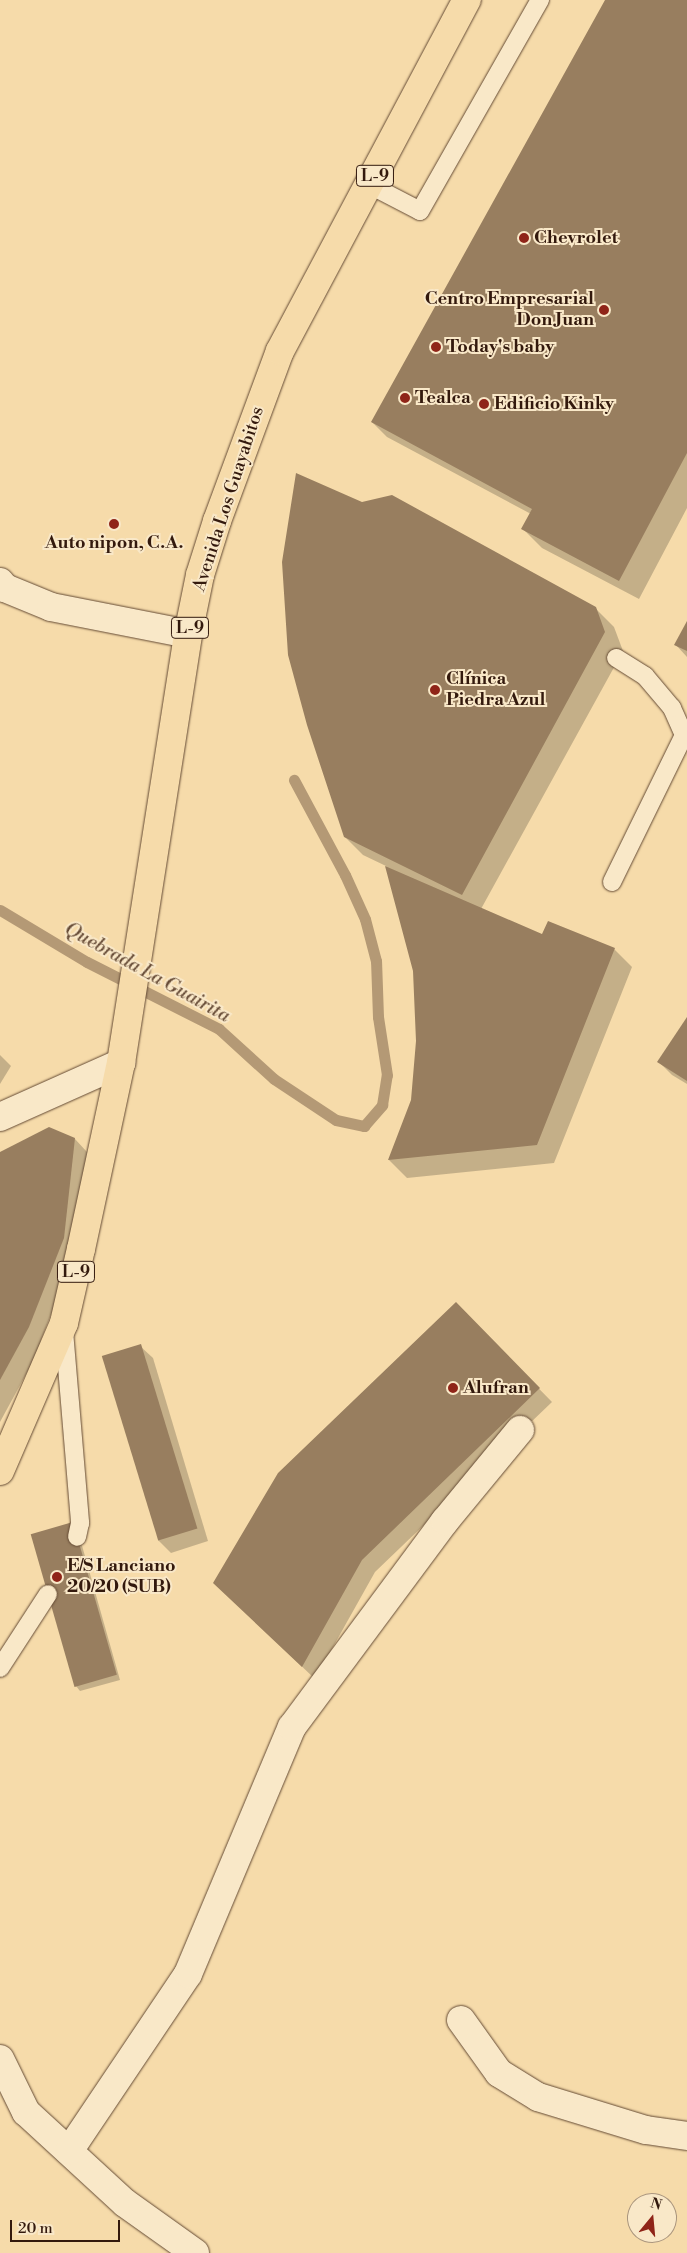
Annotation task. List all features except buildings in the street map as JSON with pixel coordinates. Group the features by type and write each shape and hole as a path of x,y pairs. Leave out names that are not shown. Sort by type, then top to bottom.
{"main road":[{"name":"L-9","path":"370,185 467,0"},
{"name":"Avenida Los Guayabitos","path":"120,1063 145,916 188,634 200,575 217,521 280,351 370,185"},
{"name":"L-9","path":"0,1471 64,1323 120,1063"}],"street":[{"path":"0,582 6,588 51,607 188,634"},
{"path":"0,1117 120,1063"},
{"path":"69,2152 188,1974 292,1727 445,1521 520,1430"},
{"path":"461,2020 499,2073 538,2096 646,2130 687,2136"},
{"path":"0,2060 26,2112 125,2203 195,2253"}],"lane":[{"path":"370,185 420,211 540,0"},
{"path":"612,882 684,735 672,708 644,676 616,658"},
{"path":"64,1323 80,1523 77,1537"},
{"path":"0,1668 48,1594"}],"waterway":[{"name":"Quebrada La Guairita","path":"0,910 87,962 219,1029 274,1079 336,1120 364,1126 382,1105 387,1075 378,1017 376,961 365,919 345,875 294,780"}],"place":[{"name":"Chevrolet","path":"524,238"},
{"name":"Centro Empresarial Don Juan","path":"604,310"},
{"name":"Today's baby","path":"436,347"},
{"name":"Tealca","path":"405,398"},
{"name":"Edificio Kinky","path":"484,404"},
{"name":"Auto nipon, C.A.","path":"114,524"},
{"name":"Clínica Piedra Azul","path":"435,690"},
{"name":"Alufran","path":"453,1388"},
{"name":"E/S Lanciano 20/20 (SUB)","path":"57,1577"}]}
